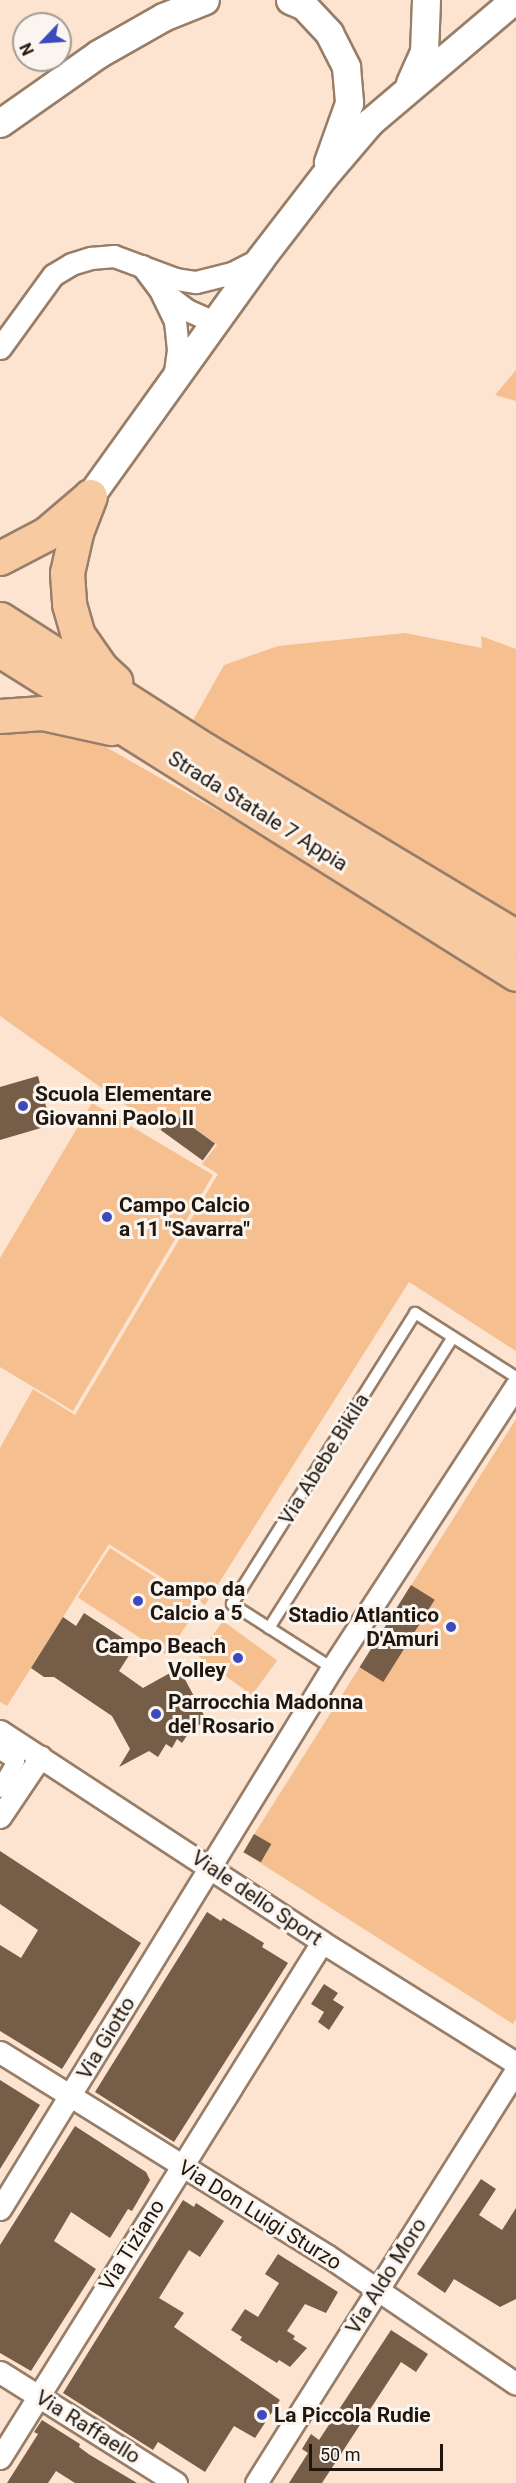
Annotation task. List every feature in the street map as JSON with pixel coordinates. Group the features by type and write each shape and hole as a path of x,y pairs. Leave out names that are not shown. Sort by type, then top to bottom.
{"highway":[{"path":"0,558 46,534 90,496"},
{"path":"90,496 76,533 67,573 69,604 78,635 100,667 117,682 174,721 205,750"},
{"name":"Strada Statale 7 Appia","path":"0,619 205,750 516,937"},
{"name":"Strada Statale 7 Appia","path":"0,650 516,974"},
{"path":"0,716 42,714 134,733"}],"street":[{"path":"0,123 98,54 163,16 205,0"},
{"path":"290,0 303,6 329,33 346,67 349,103 324,176"},
{"path":"407,88 424,52 426,0"},
{"path":"90,496 260,259 324,176 370,122 407,88 511,2"},
{"path":"0,348 53,275 70,264 91,258 114,256 142,266 168,285 187,310 216,323"},
{"path":"168,285 196,282 232,273 260,259"},
{"path":"168,285 178,350 173,382"},
{"path":"210,1866 332,1668 516,1386"},
{"name":"Viale dello Sport","path":"0,1731 210,1866 322,1942 516,2063"},
{"path":"0,1751 16,1761 0,1789"},
{"path":"0,1817 41,1756"},
{"name":"Via Giotto","path":"0,2209 71,2097 210,1866"},
{"name":"Via Tiziano","path":"0,2458 322,1942"},
{"name":"Via Don Luigi Sturzo","path":"0,2052 378,2289 516,2384"},
{"name":"Via Aldo Moro","path":"256,2483 516,2070"},
{"name":"Via Raffaello","path":"0,2372 176,2483"}],"lane":[{"name":"Via Abebe Bikila","path":"332,1668 232,1604 409,1323 416,1313 516,1377"},
{"name":"Via Abebe Bikila","path":"269,1628 453,1337"}],"shaded area":[{"path":"516,370 516,401 495,395"},
{"path":"405,633 482,648 481,636 516,649 516,925 191,724 224,665 278,646"},
{"path":"0,723 69,726 427,930 516,986 516,1351 409,1282 205,1605 109,1544 7,1706 0,1702 0,1448 33,1389 75,1415 218,1174 202,1164 217,1145 215,1143 173,1113 161,1130 0,1016"},
{"name":"Campo Calcio a 11 \"Savarra\"","path":"92,1103 213,1175 73,1411 0,1367 0,1258"},
{"name":"Stadio Atlantico D'Amuri","path":"516,1419 516,2019 513,2024 243,1852"},
{"name":"Campo da Calcio a 5","path":"110,1548 199,1606 167,1655 78,1597"},
{"name":"Campo Beach Volley","path":"223,1621 277,1660 252,1695 198,1656"}],"building":[{"name":"Scuola Elementare Giovanni Paolo II","path":"38,1076 51,1125 0,1140 0,1087"},
{"path":"173,1113 215,1144 203,1161 161,1130"},
{"path":"411,1585 435,1600 383,1682 360,1667"},
{"path":"84,1613 135,1646 119,1671 143,1688 179,1668 207,1721 199,1725 192,1736 188,1734 182,1743 177,1739 172,1748 166,1744 158,1757 149,1751 119,1767 130,1749 112,1716 54,1677 44,1677 31,1668 63,1617 76,1626"},
{"path":"254,1834 271,1844 261,1862 244,1852"},
{"path":"0,1851 141,1943 62,2069 0,2031 0,1945 21,1958 38,1930 0,1904"},
{"path":"207,1912 221,1921 223,1918 264,1943 262,1947 288,1963 174,2142 95,2092"},
{"path":"324,1984 338,1993 333,2000 344,2007 329,2030 318,2022 324,2012 311,2004"},
{"path":"0,2080 40,2105 0,2169"},
{"path":"75,2126 146,2172 150,2180 132,2211 128,2209 110,2238 71,2212 54,2241 96,2269 31,2371 0,2353 0,2245"},
{"path":"481,2179 496,2189 479,2215 502,2230 516,2208 516,2299 500,2307 454,2279 445,2293 417,2274"},
{"path":"183,2200 194,2207 196,2203 224,2221 200,2257 189,2250 159,2298 184,2313 174,2327 280,2400 255,2438 234,2426 205,2472 158,2442 153,2450 63,2393"},
{"path":"278,2254 338,2292 326,2313 305,2304 287,2331 295,2336 293,2339 307,2348 290,2367 279,2360 277,2363 240,2340 242,2337 231,2330 245,2309 258,2317 279,2283 265,2274"},
{"path":"391,2330 428,2354 416,2372 401,2362 322,2483 289,2483 308,2453 302,2449 311,2434 319,2440"},
{"path":"42,2420 80,2444 79,2447 90,2455 137,2483 75,2483 56,2471 48,2483 7,2483 38,2434 34,2432"}],"place":[{"name":"Scuola Elementare Giovanni Paolo II","path":"23,1106"},
{"name":"Campo Calcio a 11 \"Savarra\"","path":"107,1217"},
{"name":"Campo da Calcio a 5","path":"138,1601"},
{"name":"Stadio Atlantico D'Amuri","path":"451,1627"},
{"name":"Campo Beach Volley","path":"238,1658"},
{"name":"Parrocchia Madonna del Rosario","path":"156,1714"},
{"name":"La Piccola Rudie","path":"262,2415"}]}
